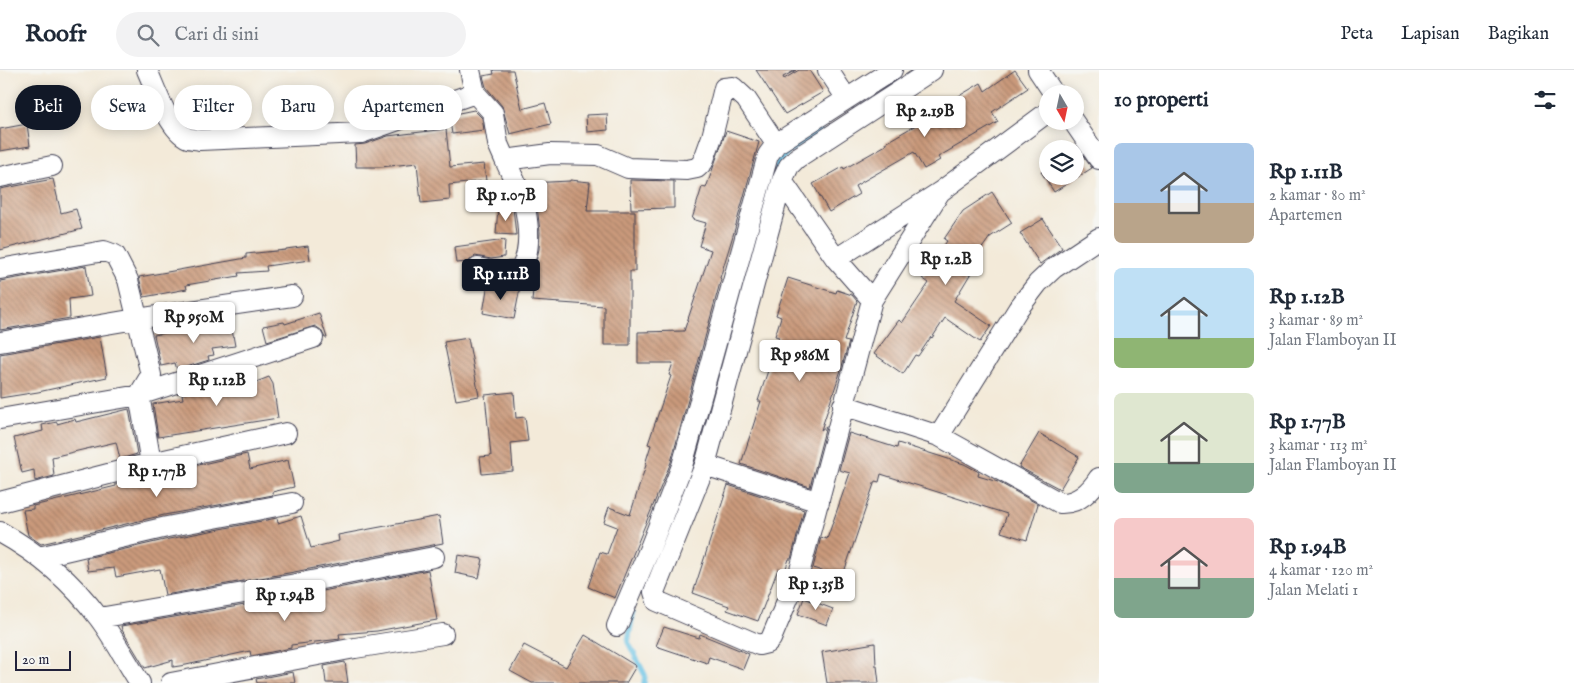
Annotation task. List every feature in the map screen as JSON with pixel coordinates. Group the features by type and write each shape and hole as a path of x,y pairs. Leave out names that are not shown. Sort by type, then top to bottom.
{"street":[{"path":"147,70 170,120 178,131 188,138 200,140 361,133 475,93"},
{"path":"470,70 475,93 493,113 498,144 525,207 528,239 525,263 520,270 510,273 493,272 478,268"},
{"path":"828,70 847,99"},
{"path":"617,626 682,466 768,155 776,144 892,70"},
{"path":"932,70 797,158 789,166 782,181 705,465 654,592 656,601 759,645 770,640 800,570 872,300 940,192"},
{"path":"1038,70 1048,85"},
{"path":"505,160 550,154 598,155 628,168 687,170 698,168 703,162 712,137 724,88 733,87 746,99 776,144"},
{"path":"836,258 940,192 1039,119"},
{"path":"1079,130 1099,159"},
{"path":"0,177 52,166"},
{"path":"782,181 836,258 872,300"},
{"path":"939,436 1018,309 1038,283 1054,268 1099,238"},
{"path":"0,268 104,251 115,255 128,280 151,375 139,395 151,463"},
{"path":"0,342 136,319 292,296"},
{"path":"0,419 139,395 313,338"},
{"path":"843,405 939,436 1060,503 1067,504 1076,501 1091,491 1099,478"},
{"path":"0,502 151,463 286,433"},
{"path":"705,465 819,502"},
{"path":"39,557 167,527 292,503"},
{"path":"0,532 39,557 69,584 99,618 140,683"},
{"path":"99,618 296,584 434,557"},
{"path":"171,683 355,648 443,634"}],"building":[{"path":"493,70 513,70 522,109 545,103 551,124 510,134 502,106 486,87 483,76 494,74"},
{"path":"756,70 796,70 783,77 784,79 799,70 809,70 823,92 785,114"},
{"path":"1015,70 1028,88 992,112 998,122 938,157 940,160 924,169 914,152 855,186 859,194 829,212 813,184 886,145 885,143 943,109 942,106 981,83 985,91"},
{"path":"474,110 482,118 484,130 452,134 451,130 462,130 462,112"},
{"path":"607,114 608,130 587,132 586,115"},
{"path":"15,126 15,130 28,130 30,146 0,151 0,129"},
{"path":"446,130 450,167 484,164 486,181 449,185 450,200 421,203 417,163 381,167 356,167 355,145 365,144 388,136"},
{"path":"726,131 759,142 720,278 671,462 615,598 588,587 600,552 607,554 617,527 604,522 609,507 630,515 646,465 651,445 648,444 671,376 669,375 673,363 638,363 638,332 684,331 711,250 699,246 706,223 692,219 702,187 706,188"},
{"path":"1084,157 1092,168 1084,173"},
{"path":"53,179 61,213 76,209 82,229 0,250 0,189"},
{"path":"570,180 590,182 587,211 635,211 635,271 630,271 630,345 604,345 604,306 532,301 540,232 537,205 529,183"},
{"path":"630,180 674,181 674,208 631,209"},
{"path":"1049,185 1065,185 1054,192"},
{"path":"992,192 1012,223 990,237 973,261 977,263 954,301 991,326 980,342 945,318 918,356 915,355 903,374 874,354 899,320 902,323 929,283 922,278 947,241 944,239 963,211"},
{"path":"498,207 513,208 516,235 496,234"},
{"path":"1043,219 1062,248 1040,264 1020,233"},
{"path":"505,240 504,257 491,259 475,256 468,262 456,263 454,247"},
{"path":"308,246 310,260 266,266 267,271 238,273 239,276 186,285 187,289 144,297 139,277 246,258 246,254"},
{"path":"86,266 91,296 69,299 70,318 0,330 0,281"},
{"path":"788,278 836,293 837,290 852,295 857,301 844,341 849,342 821,430 826,426 810,487 741,464 761,401 758,401 779,337 775,336 781,317 776,315"},
{"path":"488,283 520,288 514,319 483,313"},
{"path":"319,313 327,338 315,326 267,341 263,326 284,322 285,324"},
{"path":"230,319 235,346 212,349 214,355 208,356 209,360 177,370 175,363 161,366 154,335"},
{"path":"100,337 107,377 0,398 0,354"},
{"path":"468,338 479,396 456,400 444,342"},
{"path":"250,377 251,384 269,377 273,384 278,418 158,437 153,404 183,399 182,394 214,383"},
{"path":"514,392 516,418 525,417 528,441 511,443 513,471 482,474 480,457 491,456 485,395"},
{"path":"129,409 137,454 120,459 116,442 52,457 54,476 35,481 34,470 22,473 14,438 43,431 42,425 57,422 57,424 75,419 76,422"},
{"path":"849,433 897,448 898,443 964,464 979,472 978,476 998,482 1038,504 1027,540 1001,532 1007,514 881,474 879,482 875,481 842,578 813,568 821,537 827,539 850,473 839,470"},
{"path":"1039,433 1079,457 1060,489 1019,467"},
{"path":"247,454 250,469 288,460 294,487 272,492 273,495 164,515 41,544 28,535 23,510 33,509 33,506 116,486 116,484"},
{"path":"728,485 804,510 791,559 789,559 785,571 778,569 758,621 727,610 729,606 693,593"},
{"path":"301,516 311,548 339,541 338,535 439,516 443,543 165,595 160,569 116,577 114,568 88,571 86,558 169,539 277,518 278,523"},
{"path":"458,555 483,559 479,578 455,573"},
{"path":"428,570 437,620 377,631 339,634 340,639 291,645 291,648 251,656 250,651 186,665 173,667 173,660 145,668 121,626 298,596"},
{"path":"804,598 833,609 827,625 798,614"},
{"path":"664,627 699,638 700,634 749,654 743,669 709,657 707,663 656,646"},
{"path":"585,635 636,666 626,683 532,683 510,671 524,645 566,667"},
{"path":"875,643 879,683 827,683 822,652"},
{"path":"345,662 348,683 326,683 324,666"},
{"path":"293,672 295,683 257,683 256,679"}],"waterway":[{"path":"751,259 778,162 789,151 820,131"},
{"path":"705,420 723,362"},
{"path":"633,613 628,642 645,675 644,683"}]}
